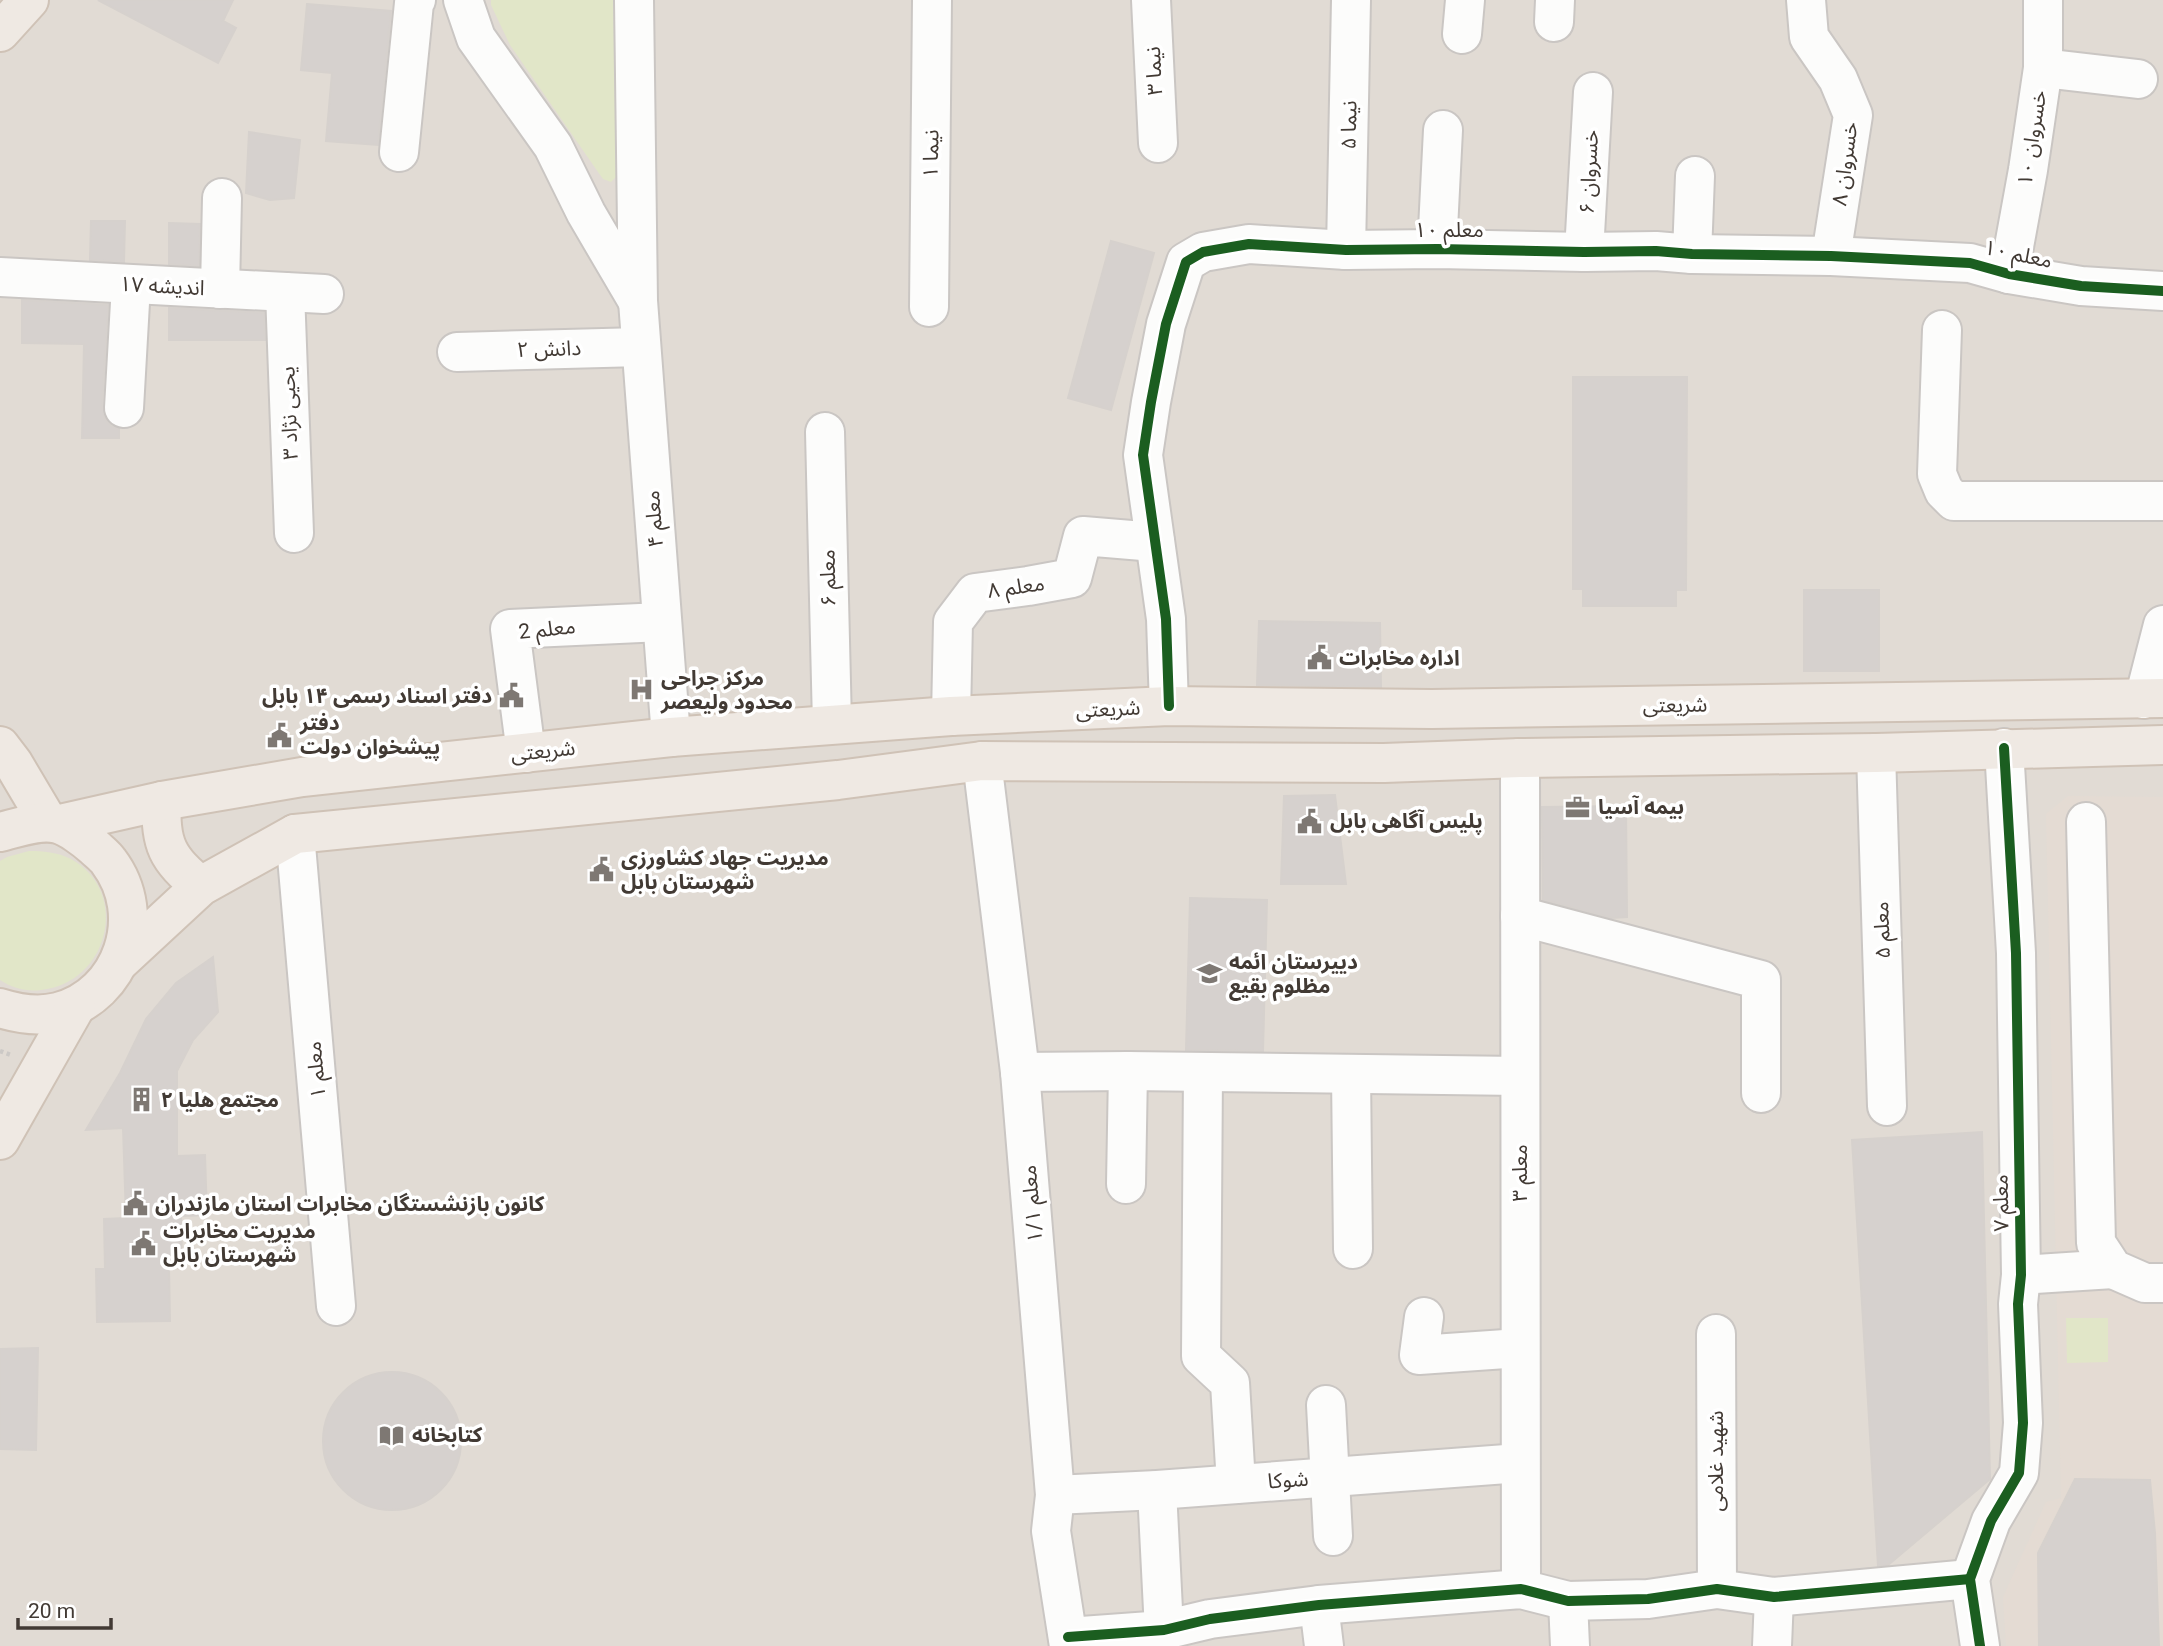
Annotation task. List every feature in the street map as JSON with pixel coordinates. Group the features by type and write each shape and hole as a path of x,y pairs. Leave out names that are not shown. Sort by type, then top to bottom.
{"main road":[{"path":"0,3 16,0"},
{"path":"0,32 29,0"},
{"name":"شریعتی","path":"0,832 302,777 671,737 951,716 1169,706 1384,709 2153,699"},
{"path":"1384,709 1384,764"},
{"path":"120,961 201,886 295,834 838,780 982,761 1384,764 1520,758 1877,753 2163,745"},
{"path":"0,746 54,823 89,843 108,861 122,884 128,909 128,936 120,961 109,979 94,994 76,1006 38,1015 18,1014 0,1008"},
{"path":"162,801 160,826 167,850 181,871 201,886"},
{"path":"5,1111 76,1006"}],"street":[{"path":"399,152 416,0"},
{"path":"463,0 476,38 553,146 586,213 638,302"},
{"name":"معلم ۴","path":"634,0 638,302 671,737"},
{"name":"نیما ۱","path":"929,307 932,0"},
{"name":"نیما ۳","path":"1151,0 1158,143"},
{"name":"نیما ۵","path":"1346,250 1351,0"},
{"name":"خسروان ۸","path":"1806,0 1810,37 1838,79 1853,115 1831,256"},
{"name":"خسروان ۱۰","path":"2008,274 2028,170 2043,68 2043,0"},
{"path":"2043,68 2138,79"},
{"name":"خسروان ۶","path":"1584,252 1594,92"},
{"path":"1437,249 1443,130"},
{"path":"1692,254 1695,176"},
{"path":"220,289 222,198"},
{"name":"معلم ۱۰","path":"1169,706 1166,619 1143,456 1166,324 1186,262 1203,251 1249,244 1346,250 1656,251 1831,256 1970,263 2008,274 2081,286 2163,291"},
{"name":"اندیشه ۱۷","path":"0,277 324,294"},
{"path":"124,408 131,285"},
{"name":"یحیی نژاد ۳","path":"285,292 294,533"},
{"path":"1942,330 1937,474 1944,491 1954,501 2163,500"},
{"name":"دانش ۲","path":"457,352 641,347"},
{"name":"معلم ۶","path":"825,432 831,724"},
{"name":"معلم ۸","path":"951,716 953,622 975,593 1072,578 1083,536 1155,542"},
{"name":"معلم 2","path":"526,753 510,629 662,622"},
{"path":"2153,699 2163,625"},
{"name":"معلم ۷","path":"1980,1646 1970,1579 1991,1521 2019,1473 2023,1423 2018,1304 2021,1275 2016,953 2004,748"},
{"name":"معلم ۵","path":"1877,753 1887,1106"},
{"name":"معلم ۳","path":"1520,758 1521,1589"},
{"name":"معلم ۱/۱","path":"982,761 1020,1072 1055,1495 1051,1531 1068,1641"},
{"path":"2086,822 2095,1243 2113,1269"},
{"name":"معلم ۱","path":"295,834 336,1306"},
{"path":"1520,916 1761,980 1761,1093"},
{"path":"1126,1184 1128,1071"},
{"path":"1020,1072 1520,1076"},
{"path":"1203,1072 1201,1356 1230,1383 1236,1484"},
{"path":"1351,1074 1353,1248"},
{"path":"2021,1275 2113,1269 2145,1283 2163,1283"},
{"path":"1424,1317 1419,1355 1520,1348"},
{"name":"شهید غلامی","path":"1716,1334 1717,1589"},
{"path":"1326,1405 1333,1536"},
{"name":"شوکا","path":"1055,1495 1520,1463"},
{"path":"1157,1490 1164,1630"},
{"path":"1068,1641 1164,1630 1210,1619 1319,1605 1521,1589 1568,1601 1648,1599 1717,1589 1774,1597 1970,1579"},
{"path":"1772,1646 1774,1597"},
{"path":"1568,1601 1570,1646"},
{"path":"1319,1605 1324,1646"}],"shaded area":[{"path":"0,0 2163,0 2163,1646 0,1646"},
{"path":"2068,796 2163,797 2163,1646 2006,1646 2003,1597 2046,1502 2061,1498 2046,814"}],"green space":[{"path":"491,0 617,0 619,174 611,182 603,179 510,45"},
{"path":"29,851 50,852 66,857 90,874 101,892 106,913 104,934 96,954 83,971 64,984 41,990 20,989 0,980 0,861"},
{"path":"2066,1318 2108,1318 2108,1362 2067,1363"}],"building":[{"path":"98,0 233,0 223,21 236,28 218,63"},
{"path":"307,4 391,11 378,145 326,141 332,73 301,70"},
{"path":"249,132 300,140 294,198 270,200 246,193"},
{"path":"91,221 125,221 124,262 90,260"},
{"path":"169,223 200,224 199,266 169,264"},
{"path":"1111,241 1154,253 1111,410 1068,398"},
{"path":"22,300 108,305 102,407 111,426 119,429 119,438 82,438 84,344 22,343"},
{"path":"169,308 264,313 265,340 169,340"},
{"path":"1573,377 1687,377 1686,590 1676,590 1676,606 1583,606 1583,589 1573,589"},
{"path":"1804,590 1879,590 1879,671 1804,671"},
{"name":"اداره مخابرات","path":"1259,621 1380,623 1381,687 1257,685"},
{"name":"پلیس آگاهی بابل","path":"1335,795 1346,884 1281,884 1284,796"},
{"path":"1626,806 1627,917 1611,918 1543,900 1542,807"},
{"path":"1190,898 1267,900 1263,1051 1186,1050"},
{"path":"213,957 218,1012 193,1040 177,1071 177,1156 205,1155 207,1215 181,1216 182,1267 169,1268 170,1321 97,1322 96,1269 105,1269 104,1219 126,1218 123,1128 86,1130 120,1073 146,1019 176,983"},
{"path":"1982,1132 1990,1479 1888,1565 1878,1566 1852,1140"},
{"path":"38,1348 36,1450 0,1449 0,1349"},
{"name":"کتابخانه","path":"392,1372 418,1378 441,1392 455,1415 461,1441 455,1467 441,1490 418,1504 392,1510 366,1504 343,1490 329,1467 323,1441 329,1415 343,1392 366,1378"},
{"path":"2075,1479 2150,1480 2155,1533 2159,1646 2039,1646 2038,1553"}],"cycle path":[{"path":"1169,706 1166,619 1143,455 1166,324 1186,262 1203,252 1249,244 1346,250 1656,251 1831,256 1970,263 2009,274 2081,286 2163,291"},
{"path":"1980,1646 1970,1579 1991,1521 2019,1473 2023,1423 2018,1304 2021,1275 2016,953 2004,748"},
{"path":"1068,1637 1164,1630 1210,1619 1319,1605 1521,1589 1568,1601 1648,1599 1717,1589 1774,1597 1970,1579"}],"place":[{"name":"اداره مخابرات","path":"1319,658"},
{"name":"مرکز جراحی محدود ولیعصر","path":"641,690"},
{"name":"دفتر اسناد رسمی ۱۴ بابل","path":"512,696"},
{"name":"دفتر پیشخوان دولت","path":"280,735"},
{"name":"بیمه آسیا","path":"1578,807"},
{"name":"پلیس آگاهی بابل","path":"1310,821"},
{"name":"مدیریت جهاد کشاورزی شهرستان بابل","path":"601,870"},
{"name":"دییرستان ائمه مظلوم بقیع","path":"1209,974"},
{"name":"مجتمع هلیا ۲","path":"141,1100"},
{"name":"کانون بازنشستگان مخابرات استان مازندران","path":"135,1204"},
{"name":"مدیریت مخابرات شهرستان بابل","path":"143,1243"},
{"name":"کتابخانه","path":"392,1435"}]}
